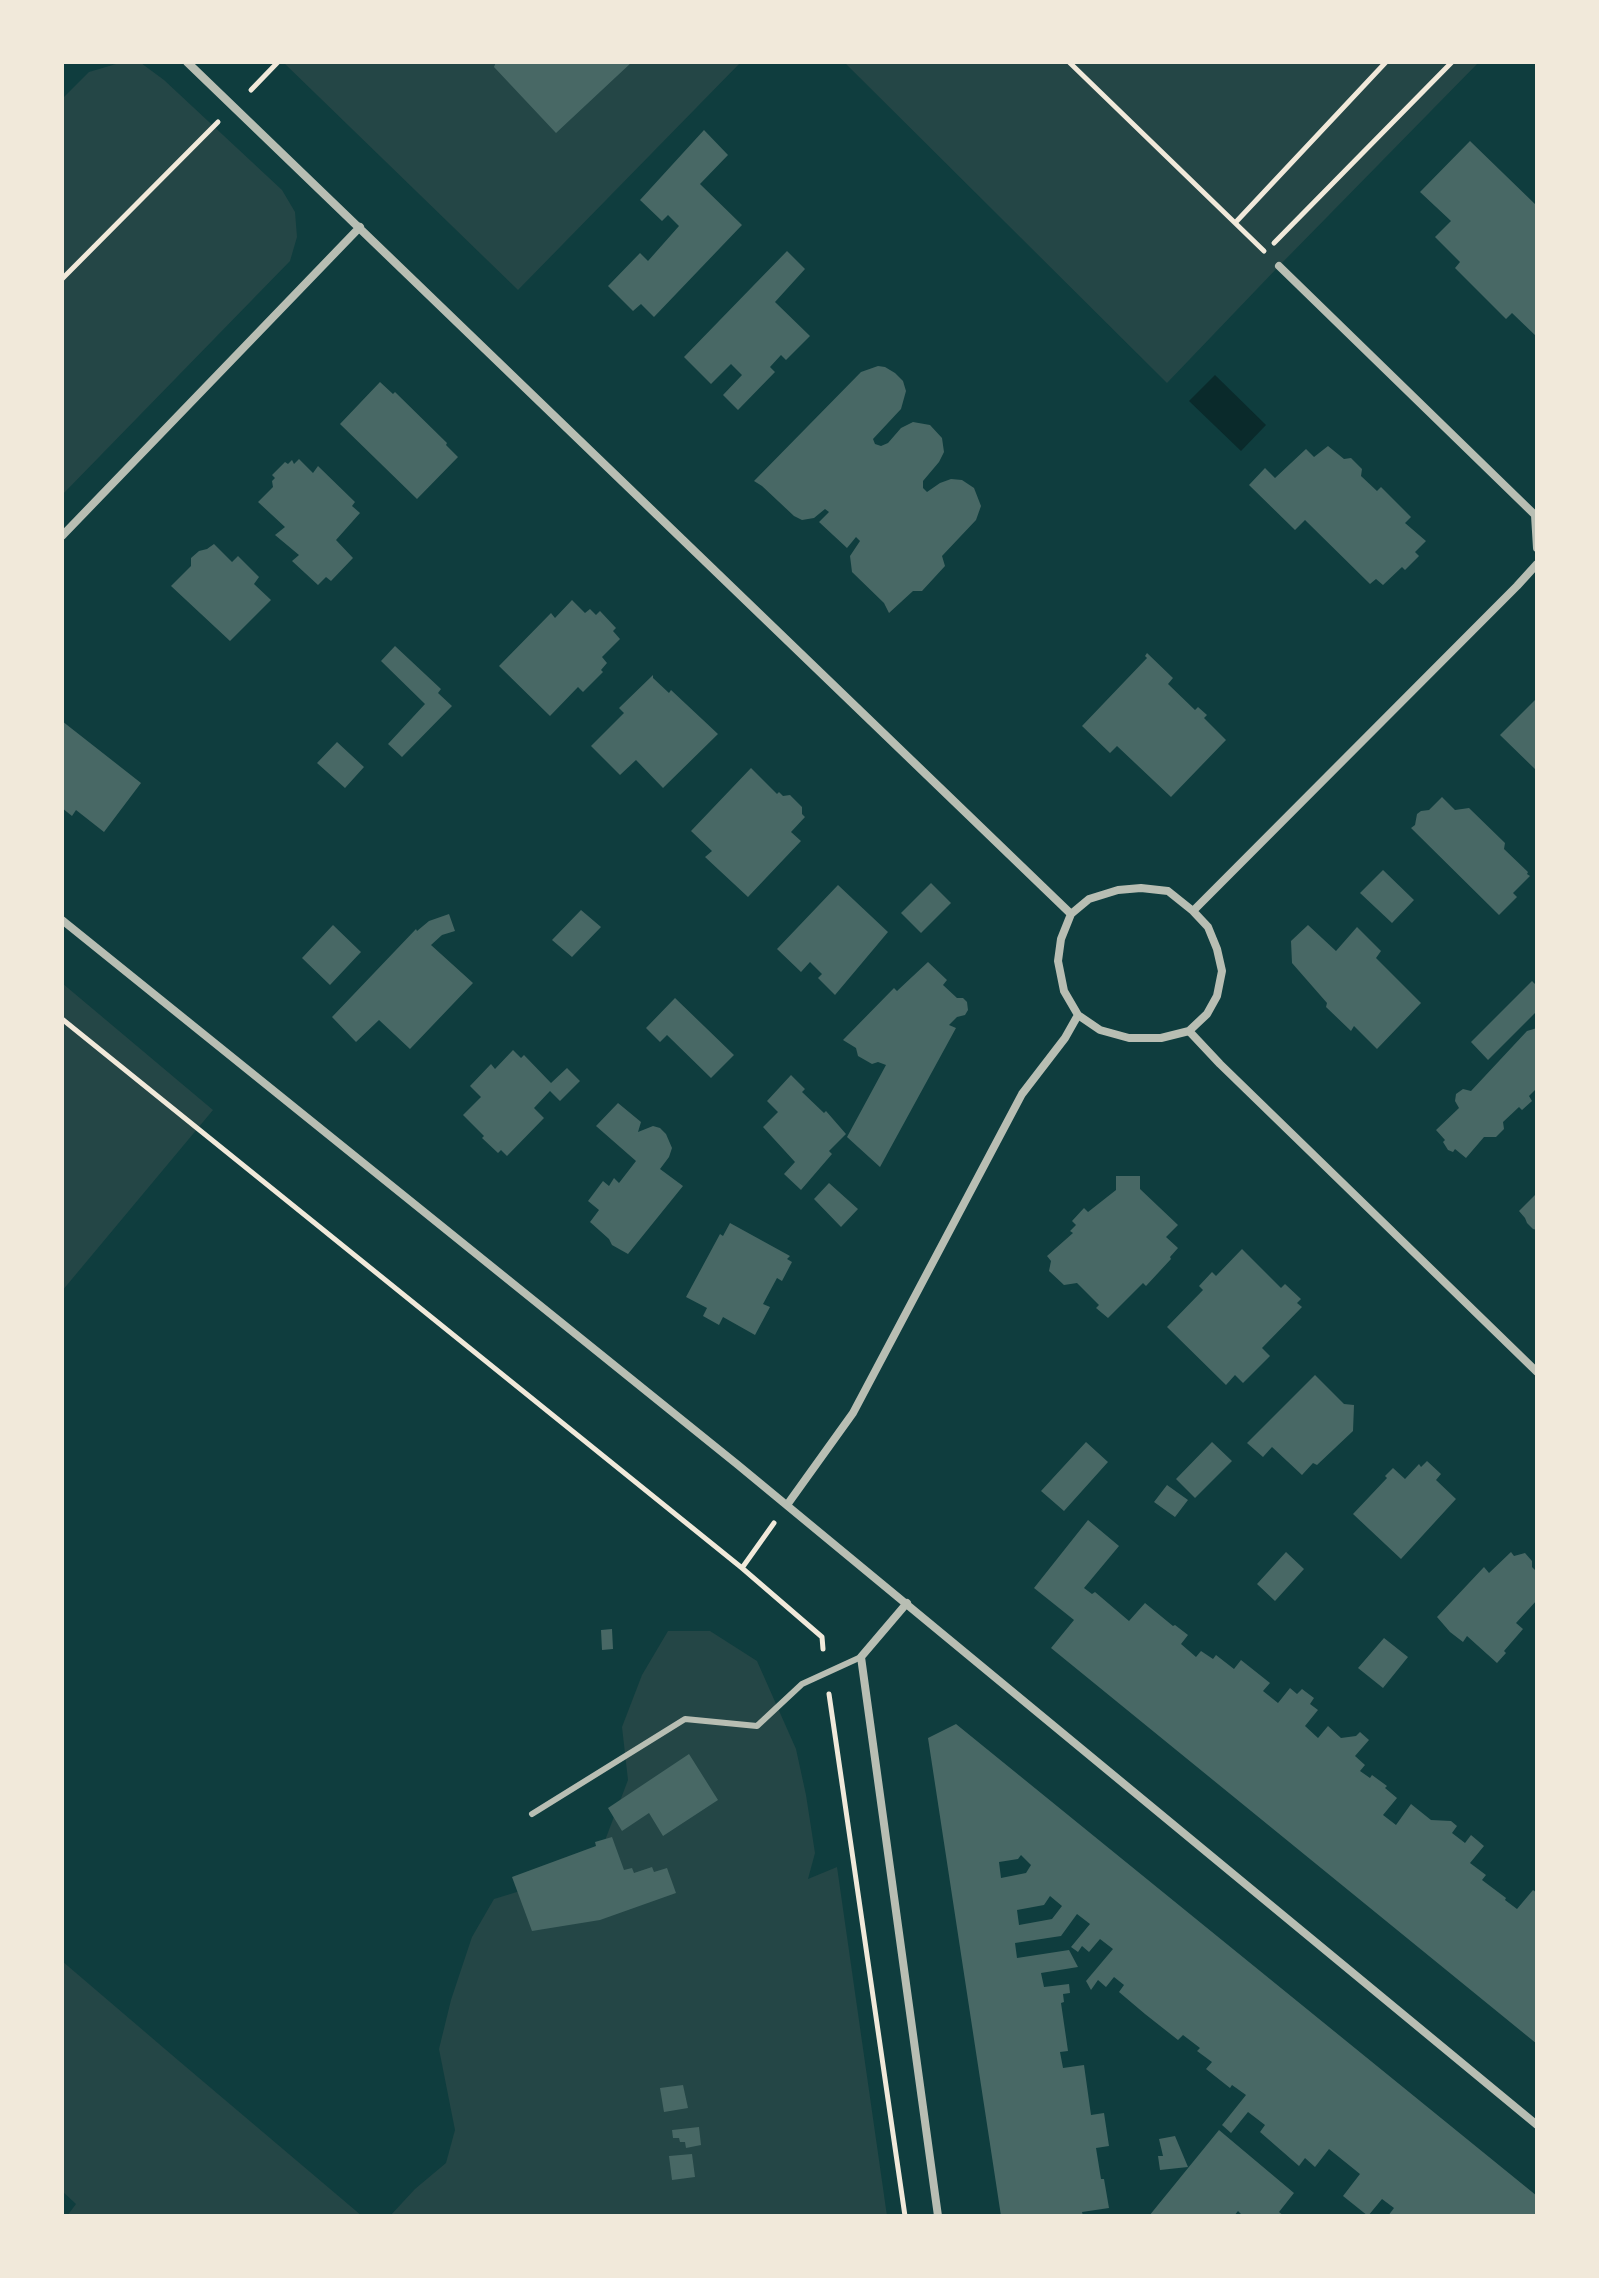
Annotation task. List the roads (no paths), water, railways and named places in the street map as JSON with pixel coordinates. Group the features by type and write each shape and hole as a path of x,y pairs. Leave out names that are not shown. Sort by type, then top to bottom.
{"street":[{"path":"187,62 1071,914"},
{"path":"62,536 360,227"},
{"path":"1279,266 1536,515 1537,548"},
{"path":"1193,911 1537,564"},
{"path":"1141,888 1168,891 1193,911 1208,927 1222,971 1217,996 1207,1014 1189,1031 1161,1038 1129,1038 1100,1030 1078,1015 1064,991 1058,961 1061,939 1071,914 1089,899 1118,890 1141,888"},
{"path":"62,920 907,1603 1537,2125"},
{"path":"787,1505 853,1413 1022,1094 1065,1038 1078,1015"},
{"path":"1189,1031 1537,1372"},
{"path":"907,1603 861,1657 938,2216"}],"lane":[{"path":"532,1814 685,1719 757,1726 802,1684 861,1657"}]}
